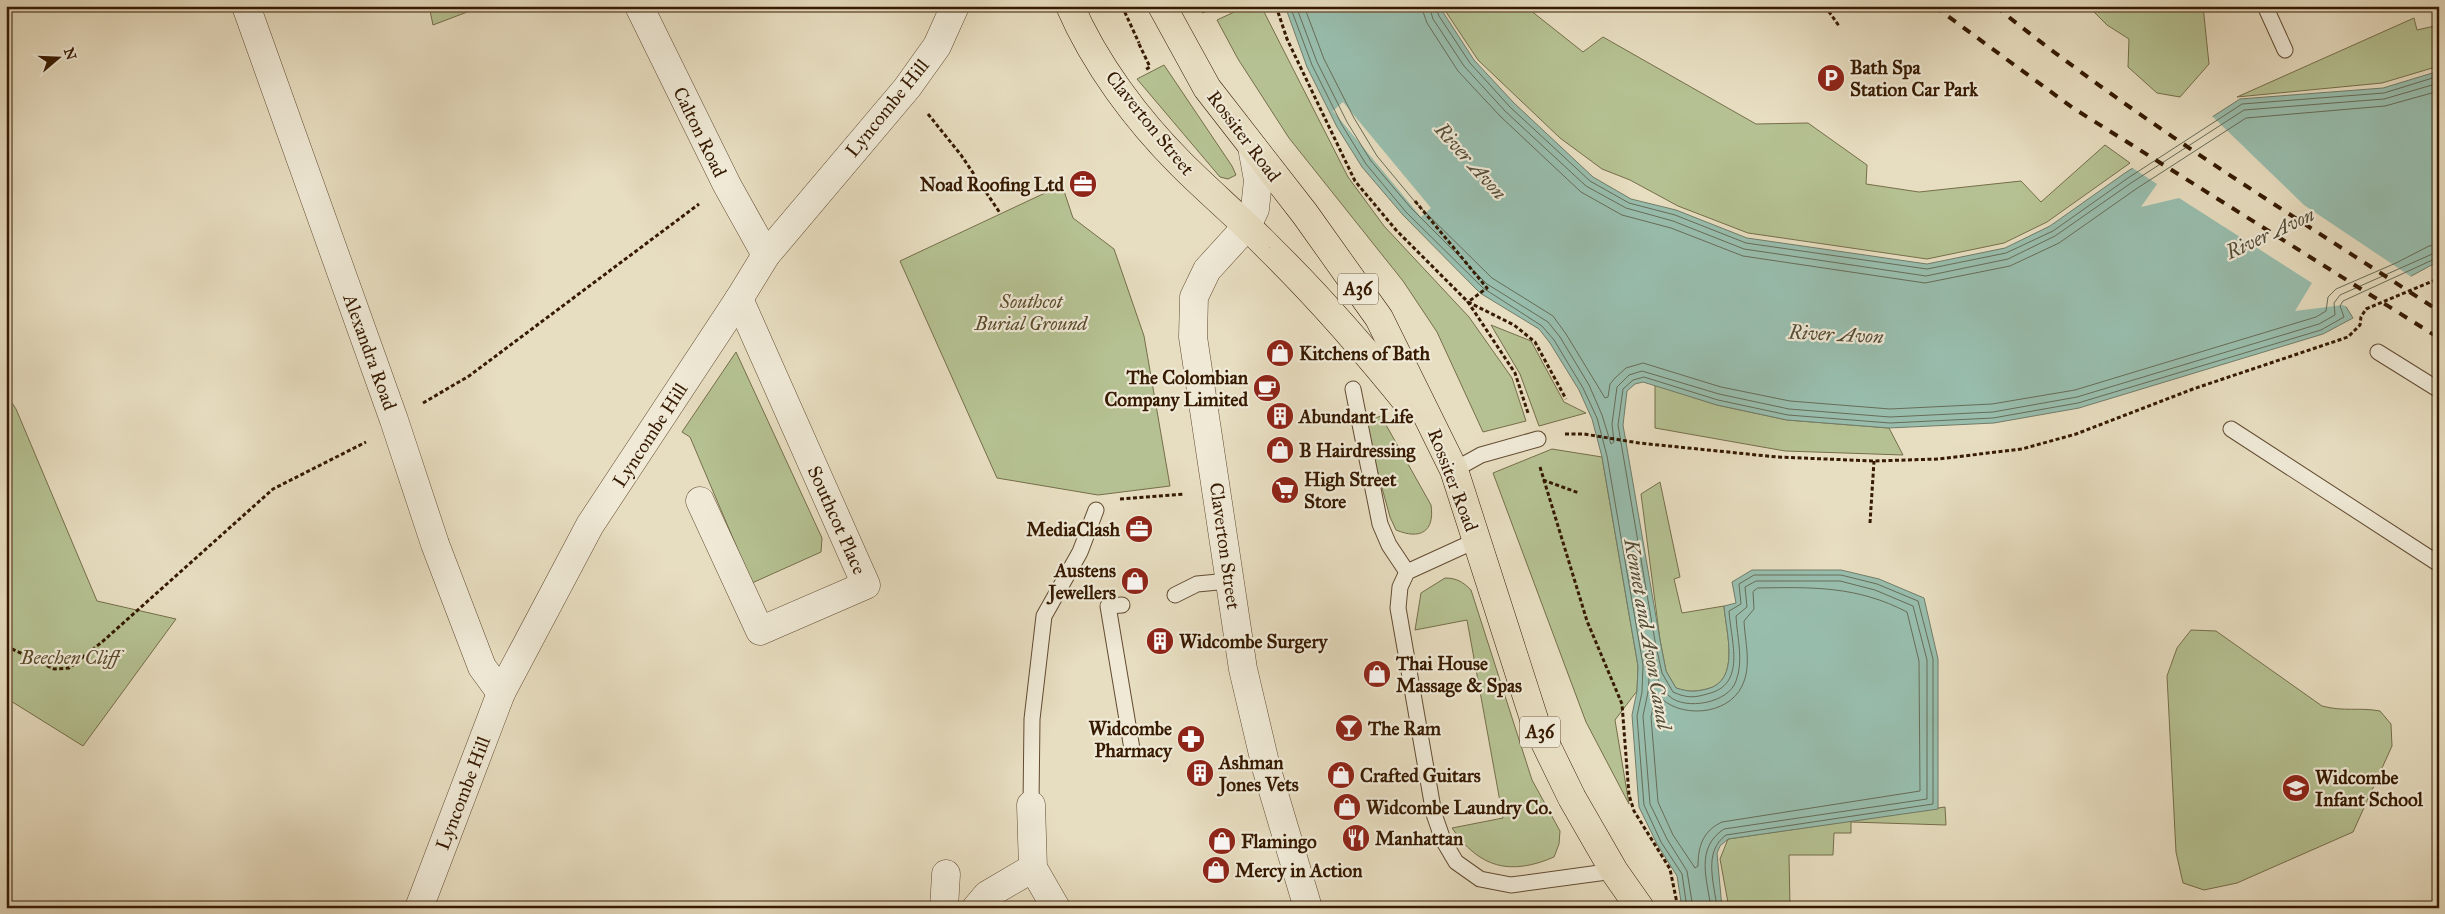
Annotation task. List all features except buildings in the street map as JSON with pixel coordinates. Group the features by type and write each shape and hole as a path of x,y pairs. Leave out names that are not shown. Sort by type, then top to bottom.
{"highway":[{"name":"Rossiter Road","path":"1162,6 1207,88 1305,214 1379,318 1454,470 1509,647 1535,722 1572,798 1614,872 1640,908"},
{"name":"Claverton Street","path":"1069,9 1129,103 1180,163 1247,226"},
{"name":"A36","path":"1247,226 1355,338 1442,445"}],"street":[{"name":"Alexandra Road","path":"246,6 394,420 435,544 482,667 501,692"},
{"name":"Calton Road","path":"639,6 727,185 766,255"},
{"name":"Lyncombe Hill","path":"419,908 501,692 590,526 766,255 907,88 937,46 955,6"},
{"name":"Claverton Street","path":"1252,148 1258,180 1255,209 1247,226 1206,270 1194,297 1193,337 1229,581 1247,686 1266,767 1308,908"},
{"name":"Southcot Place","path":"700,501 760,631 866,585 739,299"},
{"path":"1031,805 1033,868 1056,908"},
{"path":"976,908 987,894 1033,868"},
{"path":"944,908 946,874"}],"lane":[{"path":"2265,6 2285,50"},
{"path":"2378,352 2439,390"},
{"path":"1353,389 1380,524 1389,545 1408,572"},
{"path":"2231,429 2439,564"},
{"path":"1454,470 1481,455 1538,439"},
{"path":"1031,805 1032,719 1044,616 1080,552 1096,510"},
{"path":"1477,540 1408,572 1400,587 1398,608 1434,814 1443,840 1456,862 1480,879 1510,885 1614,872"},
{"path":"1175,595 1197,584 1229,581"},
{"path":"1122,605 1108,606 1132,749"}],"path":[{"path":"1201,13 1215,6"},
{"path":"1276,6 1287,39 1355,181 1396,230 1468,302 1515,374 1538,439 1542,480 1587,621 1622,704 1629,795 1634,811 1670,868 1678,908"},
{"path":"1825,6 1839,26"},
{"path":"1139,44 1144,54"},
{"path":"907,88 961,154 1000,213"},
{"path":"1415,201 1487,288 1468,302"},
{"path":"422,404 469,376 700,203"},
{"path":"1584,434 1639,443 1777,457 1874,461 1938,459 2022,449 2076,434 2193,389 2348,337 2360,325 2361,316 2366,309 2433,281 2439,283"},
{"path":"1468,302 1514,325 1535,342 1566,399"},
{"path":"6,646 54,668 68,668 102,642 273,489 361,446 394,420"},
{"path":"1870,523 1874,461"},
{"path":"1542,480 1579,493"},
{"path":"1112,500 1175,494"}],"green space":[{"path":"429,6 483,6 433,25"},
{"path":"1247,6 1261,6 1348,177 1384,226 1469,317 1512,378 1526,421 1483,432 1437,332 1403,281 1289,138 1238,59 1217,20"},
{"path":"1442,6 1525,6 1583,52 1603,37 1756,124 1808,123 1867,165 1866,184 1919,192 2021,181 2041,202 2105,145 2130,163 2047,222 2004,243 1927,259 1748,233 1678,206 1630,180 1602,169 1560,138 1478,60"},
{"path":"2088,6 2203,6 2209,64 2180,97 2157,93 2128,67 2129,39 2107,25"},
{"path":"2414,18 2417,30 2439,25 2439,66 2382,83 2237,97"},
{"path":"1164,65 1232,166 1236,175 1228,179 1220,177 1137,79"},
{"name":"Southcot Burial Ground","path":"1062,185 1073,218 1114,249 1144,336 1170,486 1098,495 997,478 900,261"},
{"path":"1491,325 1531,341 1564,402 1586,413 1539,426 1520,374"},
{"path":"736,352 822,538 821,552 752,583 690,437 682,432"},
{"path":"1655,385 1717,405 1787,420 1889,428 1903,455 1785,451 1655,428"},
{"name":"Beechen Cliff","path":"6,394 16,409 97,601 176,619 83,746 6,698"},
{"path":"1381,416 1431,505 1431,522 1419,534 1396,530 1390,517 1364,422"},
{"path":"1552,449 1602,457 1638,666 1637,691 1615,720 1629,804 1586,722 1493,473"},
{"path":"1660,482 1680,577 1674,579 1682,613 1724,606 1729,654 1728,666 1718,684 1707,689 1692,691 1676,688 1666,671 1660,640 1641,494"},
{"path":"1445,578 1460,581 1471,590 1532,780 1560,831 1559,844 1554,857 1538,863 1510,867 1497,865 1473,852 1462,842 1452,828 1503,818 1467,620 1415,630 1421,593"},
{"path":"2191,630 2216,631 2322,706 2338,709 2380,711 2391,724 2392,746 2353,832 2237,883 2204,890 2183,883 2176,852 2167,676 2177,648"},
{"path":"1945,807 1946,825 1851,822 1851,833 1834,833 1833,855 1789,855 1790,908 1729,908 1720,859 1728,839"}],"water":[{"path":"1285,6 1439,6 1474,60 1514,103 1593,177 1631,199 1676,210 1747,238 1927,264 2005,248 2050,226 2125,173 2240,99 2383,88 2439,71 2439,261 2404,280 2345,305 2353,318 2323,334 2079,408 1994,423 1889,428 1787,420 1717,405 1643,382 1635,384 1627,391 1623,425 1666,671 1676,688 1692,691 1707,689 1718,684 1724,676 1728,666 1729,654 1724,606 1736,603 1732,582 1752,570 1841,570 1879,579 1924,598 1938,659 1938,809 1728,839 1720,846 1717,853 1722,908 1682,908 1677,876 1657,844 1639,807 1632,715 1637,691 1638,666 1602,457 1592,419 1579,390 1550,343 1539,329 1480,293 1403,215 1362,167 1337,127 1307,67"}],"pier":[{"path":"1343,102 1431,208 1421,217 1333,111"},
{"path":"2211,115 2304,205 2413,278 2349,308 2343,305 2295,311 2312,283 2179,198 2141,207 2157,184 2131,167"}],"railway":[{"path":"1934,6 2073,108 2439,338"},
{"path":"1995,6 2048,48 2157,126 2439,311"}],"place":[{"name":"Bath Spa Station Car Park","path":"1831,78"},
{"name":"Noad Roofing Ltd","path":"1083,184"},
{"name":"Kitchens of Bath","path":"1280,353"},
{"name":"The Colombian Company Limited","path":"1267,388"},
{"name":"Abundant Life","path":"1280,416"},
{"name":"B Hairdressing","path":"1280,450"},
{"name":"High Street Store","path":"1285,490"},
{"name":"MediaClash","path":"1139,529"},
{"name":"Austens Jewellers","path":"1135,581"},
{"name":"Widcombe Surgery","path":"1160,641"},
{"name":"Thai House Massage & Spas","path":"1377,674"},
{"name":"The Ram","path":"1349,728"},
{"name":"Widcombe Pharmacy","path":"1191,739"},
{"name":"Ashman Jones Vets","path":"1200,773"},
{"name":"Crafted Guitars","path":"1341,775"},
{"name":"Widcombe Infant School","path":"2296,788"},
{"name":"Widcombe Laundry Co.","path":"1347,807"},
{"name":"Manhattan","path":"1356,838"},
{"name":"Flamingo","path":"1222,841"},
{"name":"Mercy in Action","path":"1216,870"}],"water label":[{"name":"River Avon","path":"1471,161"},
{"name":"River Avon","path":"2270,233"},
{"name":"River Avon","path":"1836,334"},
{"name":"Kennet and Avon Canal","path":"1648,634"}]}
